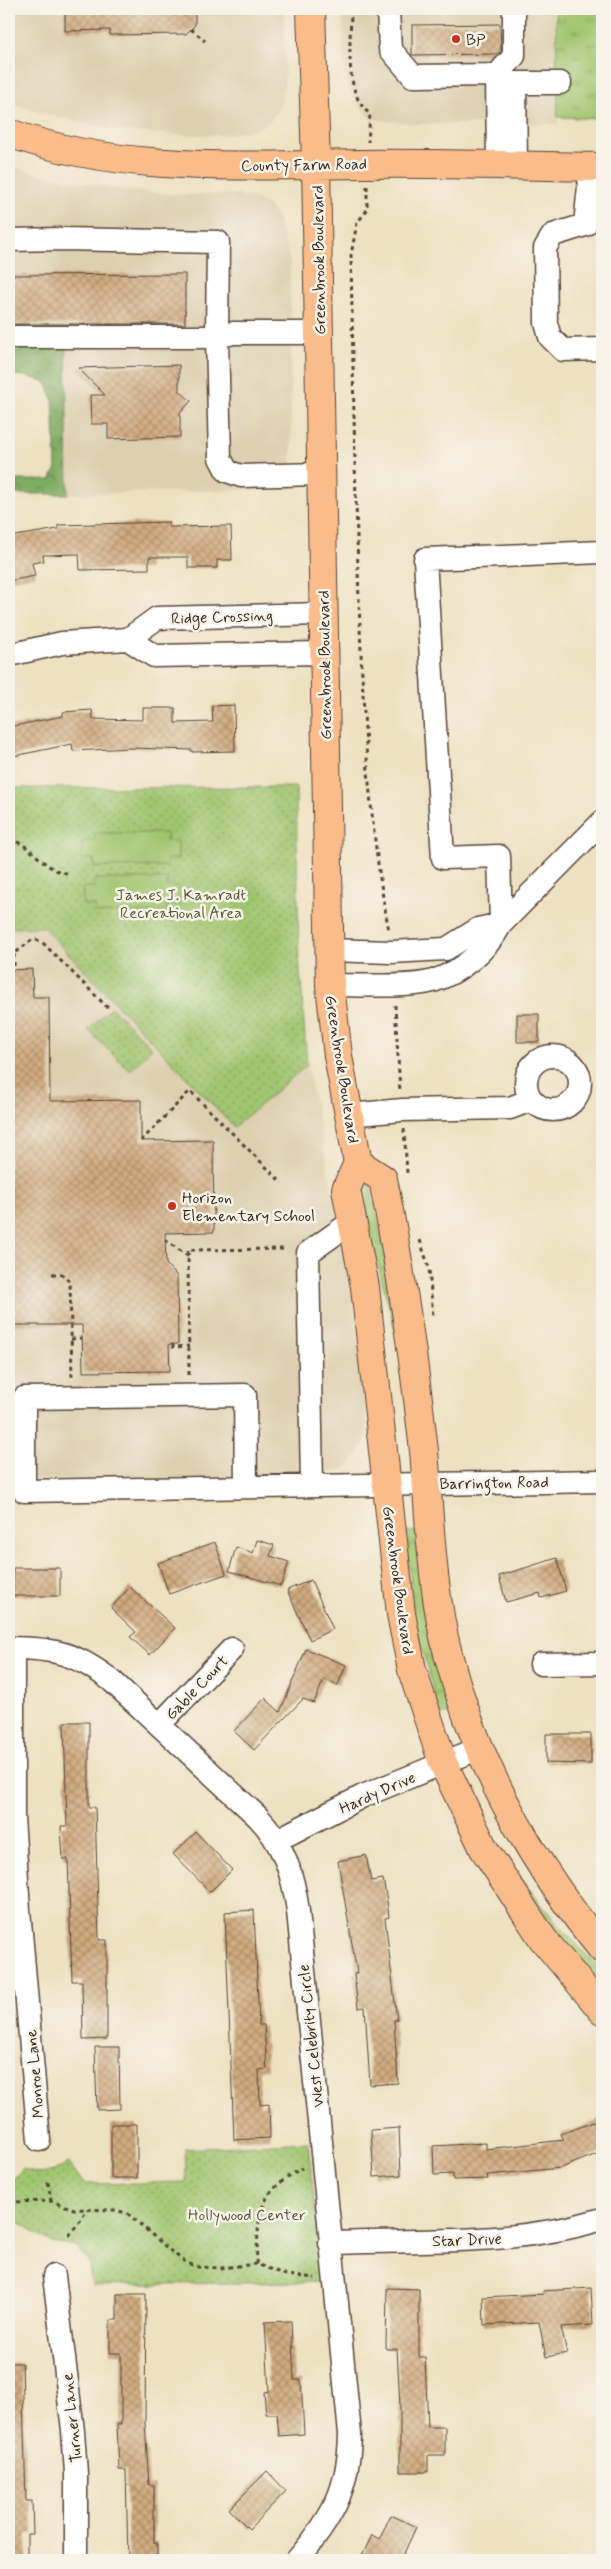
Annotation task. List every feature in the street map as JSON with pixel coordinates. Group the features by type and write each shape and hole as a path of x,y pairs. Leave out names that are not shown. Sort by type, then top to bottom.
{"main road":[{"name":"Greenbrook Boulevard","path":"312,9 328,950 338,1056 358,1163 346,1189 373,1344 386,1484 401,1614 412,1670 443,1763 484,1849 503,1881 543,1939 602,2010"},
{"name":"County Farm Road","path":"9,133 66,150 148,163 174,165 316,164 596,167"},
{"name":"Greenbrook Boulevard","path":"358,1163 383,1179 410,1325 434,1569 448,1654 480,1748 495,1785 530,1850 570,1909 602,1949"}],"street":[{"path":"388,9 390,49 412,76 560,83"},
{"path":"507,165 506,79 514,56 514,9"},
{"path":"596,167 594,226 553,235 545,248 546,323 550,337 563,350 602,349"},
{"path":"9,240 62,239 218,242 217,337 220,458 227,471 241,476 321,474"},
{"path":"9,337 217,337 233,333 318,333"},
{"path":"501,924 500,856 443,858 425,559 602,552"},
{"name":"Ridge Crossing","path":"128,639 157,618 323,614"},
{"path":"9,654 62,643 128,639 154,656 324,653"},
{"path":"330,985 433,981 464,966 494,938 501,924 602,822"},
{"path":"328,950 391,952 446,949 478,929 501,924"},
{"path":"349,1115 402,1110 510,1108 531,1100"},
{"path":"312,1486 308,1253 352,1221"},
{"path":"16,1491 24,1398 245,1395 246,1487"},
{"name":"Barrington Road","path":"16,1491 602,1481"},
{"name":"West Celebrity Circle","path":"11,1648 57,1650 94,1668 159,1725 258,1817 277,1840 294,1884 350,2434 350,2460 344,2487 331,2516 297,2560"},
{"name":"Monroe Lane","path":"11,1648 15,1845 39,2140"},
{"name":"Gable Court","path":"159,1725 232,1649"},
{"path":"541,1664 602,1664"},
{"name":"Hardy Drive","path":"277,1840 363,1796 480,1748"},
{"name":"Star Drive","path":"330,2243 491,2239 537,2234 602,2219"},
{"name":"Turner Lane","path":"54,2276 73,2431 76,2472 76,2560"}],"path":[{"path":"351,9 352,83 356,98 370,114 368,116"},
{"path":"192,29 205,41"},
{"path":"367,204 368,210 357,223 352,255 355,525 365,725 377,854 391,939"},
{"path":"9,840 21,844 53,870 68,873"},
{"path":"9,954 14,954 33,939 41,941 108,1008"},
{"path":"14,954 14,970"},
{"path":"394,1000 400,1098"},
{"path":"141,1141 190,1091 282,1183"},
{"path":"165,1240 188,1256"},
{"path":"190,1383 188,1250 285,1249"},
{"path":"52,1274 62,1274 70,1282 72,1384"},
{"path":"71,1339 82,1338"},
{"path":"173,1344 173,1347 189,1346"},
{"path":"256,2264 260,2214 266,2197 278,2184 309,2164"},
{"path":"48,2182 50,2202"},
{"path":"9,2202 50,2202 74,2209 114,2210 127,2213 173,2252 198,2267 221,2268 256,2264 286,2275 310,2278 324,2276"},
{"path":"69,2236 87,2210"}],"shaded area":[{"path":"9,9 284,9 285,74 281,107 269,122 257,129 224,135 187,135 119,131 44,114 9,102"},
{"path":"342,9 556,9 558,124 414,124 372,119 355,102 346,80"},
{"path":"9,165 37,174 117,189 183,195 234,194 257,199 268,205 277,217 290,260 292,489 68,494 66,348 9,348"},
{"name":"Horizon Elementary School","path":"43,927 233,1126 307,1065 352,1285 368,1436 353,1462 344,1469 301,1478 9,1480 9,928"}],"green space":[{"path":"556,9 602,9 602,119 558,117"},
{"path":"9,348 66,348 68,494 9,494 9,480 50,480 56,468 53,401 46,382 25,376 9,375"},
{"name":"James J. Kamradt Recreational Area","path":"296,787 299,954 307,1065 234,1127 43,927 9,928 9,792 13,788"},
{"path":"95,833 166,833 166,841 178,841 178,859 167,859 166,866 94,867 94,859 82,859 82,841 94,841"},
{"path":"95,879 167,879 167,886 179,886 179,904 167,905 167,912 95,913 95,905 83,905 83,887 95,887"},
{"path":"111,1007 152,1048 130,1071 88,1030"},
{"path":"370,1185 384,1249 395,1331 358,1188"},
{"path":"418,1531 453,1711 440,1716 414,1619 405,1532"},
{"path":"520,1877 557,1924 602,1971 602,1990 516,1879"},
{"name":"Hollywood Center","path":"308,2142 323,2282 92,2285 88,2260 75,2246 51,2242 16,2220 9,2219 9,2184 23,2168 41,2174 69,2163 84,2184 186,2182 185,2149"}],"building":[{"path":"65,9 195,9 195,25 186,34 110,35 110,30 65,31"},
{"name":"BP","path":"500,24 501,51 498,54 412,55 412,25"},
{"path":"185,274 185,324 9,324 9,275"},
{"path":"179,365 179,390 191,401 180,413 180,437 108,439 108,424 91,424 90,395 105,395 78,368"},
{"path":"169,522 169,527 231,526 232,560 217,560 217,568 188,568 188,557 149,557 149,569 80,570 79,554 43,555 44,561 32,563 35,576 9,581 9,537 58,529 58,525"},
{"path":"234,705 235,751 192,752 192,750 131,748 73,751 72,744 9,757 9,727 63,716 63,712 92,710 93,719 143,720 143,708 175,708 175,723 213,722 212,706"},
{"path":"32,969 33,997 49,997 50,1101 141,1100 141,1141 213,1140 214,1232 165,1233 166,1264 177,1276 178,1344 169,1344 170,1371 83,1372 82,1325 9,1325 9,970"},
{"path":"517,1014 539,1014 539,1042 517,1042"},
{"path":"257,1540 274,1545 270,1556 289,1562 281,1586 229,1571 236,1547 253,1553"},
{"path":"215,1542 226,1574 169,1594 158,1563"},
{"path":"557,1558 566,1591 541,1598 540,1593 506,1602 499,1576"},
{"path":"13,1568 60,1568 60,1596 13,1596"},
{"path":"311,1580 333,1629 310,1640 287,1590"},
{"path":"130,1587 175,1628 150,1655 130,1637 136,1632 111,1608"},
{"path":"306,1649 346,1665 338,1685 324,1679 314,1703 303,1699 254,1750 234,1731 265,1698 280,1712"},
{"path":"64,1722 89,1722 89,1807 95,1807 99,1940 107,1940 107,2039 83,2040 82,1981 72,1981 68,1859 63,1859 61,1826 67,1826"},
{"path":"546,1734 591,1734 591,1764 546,1763"},
{"path":"196,1832 232,1870 210,1892 173,1854"},
{"path":"366,1855 371,1881 383,1879 387,1901 389,1917 385,1918 397,2020 394,2020 398,2083 370,2085 365,2007 358,2008 354,1974 357,1973 338,1861"},
{"path":"254,1910 259,2025 264,2025 267,2069 259,2070 260,2105 269,2104 270,2138 234,2140 225,1912"},
{"path":"95,2047 119,2047 120,2109 97,2110"},
{"path":"602,2119 602,2152 561,2168 487,2175 488,2179 453,2180 453,2174 434,2175 433,2146 486,2143 486,2149 564,2140 561,2134"},
{"path":"111,2124 137,2124 137,2178 111,2178"},
{"path":"399,2128 401,2175 374,2177 371,2130"},
{"path":"387,2288 419,2289 419,2357 425,2357 428,2427 445,2427 445,2455 428,2455 428,2472 400,2472 400,2406 397,2349 386,2349"},
{"path":"591,2288 593,2325 561,2327 567,2353 546,2357 539,2322 484,2325 483,2297 544,2294 543,2291"},
{"path":"117,2294 146,2294 145,2423 149,2485 154,2485 154,2543 157,2543 157,2560 128,2560 126,2470 119,2470 117,2424 121,2424 121,2353 110,2353 110,2320 117,2320"},
{"path":"291,2321 294,2380 301,2380 304,2434 279,2436 277,2414 266,2414 264,2392 269,2391 265,2322"},
{"path":"9,2363 22,2363 26,2501 32,2501 33,2534 27,2534 27,2560 9,2560"},
{"path":"267,2471 286,2491 249,2529 229,2509"},
{"path":"391,2515 416,2527 401,2560 360,2560 372,2535 379,2539"}],"place":[{"name":"BP","path":"456,39"},
{"name":"Horizon Elementary School","path":"172,1206"}]}
